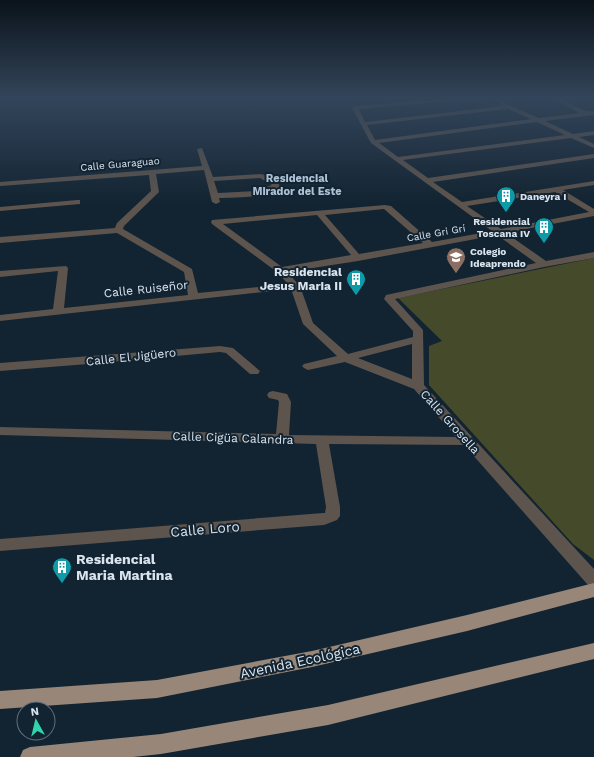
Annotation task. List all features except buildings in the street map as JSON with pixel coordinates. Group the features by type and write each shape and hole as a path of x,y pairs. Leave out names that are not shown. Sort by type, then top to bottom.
{"main road":[{"name":"Avenida Ecológica","path":"0,700 157,689 312,659 467,623 594,590"},
{"path":"30,757 161,744 328,715 594,651"}],"street":[{"path":"368,133 373,142 429,180 544,264"},
{"path":"373,142 442,133"},
{"path":"566,133 594,146"},
{"path":"398,159 592,133"},
{"path":"200,149 215,199 272,190 276,186 266,177 260,176 210,179"},
{"path":"429,180 594,156"},
{"name":"Calle Guaraguao","path":"0,184 206,168"},
{"path":"119,230 120,225 156,192 152,172"},
{"path":"462,204 594,183"},
{"name":"Calle Gri Grí","path":"556,189 594,213"},
{"path":"0,209 78,202"},
{"name":"Calle Grosella","path":"430,245 388,208 377,206 319,213 215,222 280,270 295,286 308,324 346,358 418,386 594,580"},
{"path":"319,213 358,258"},
{"name":"Calle Gri Grí","path":"280,270 430,245 594,213"},
{"path":"0,240 119,230 189,271 194,297"},
{"path":"418,386 418,330 389,299 390,296 594,255"},
{"path":"0,274 63,268 58,311"},
{"name":"Calle Ruiseñor","path":"0,318 295,286"},
{"path":"308,366 346,358 419,339"},
{"name":"Calle El Jigüero","path":"0,368 220,349 229,350 254,371"},
{"path":"273,395 283,397 285,402 282,439"},
{"name":"Calle Cigüa Calandra","path":"1,434 467,441"},
{"name":"Calle Loro","path":"0,545 324,519 332,516 333,507 322,440"}],"green space":[{"path":"594,258 594,560 573,544 429,385 429,346 442,341 398,298"}],"place":[{"name":"Daneyra I","path":"506,213"},
{"name":"Residencial Toscana IV","path":"544,244"},
{"name":"Colegio Ideaprendo","path":"456,274"},
{"name":"Residencial Jesus Maria II","path":"356,296"},
{"name":"Residencial Maria Martina","path":"62,584"}],"district":[{"name":"Residencial Mirador del Este","path":"297,184"}]}
